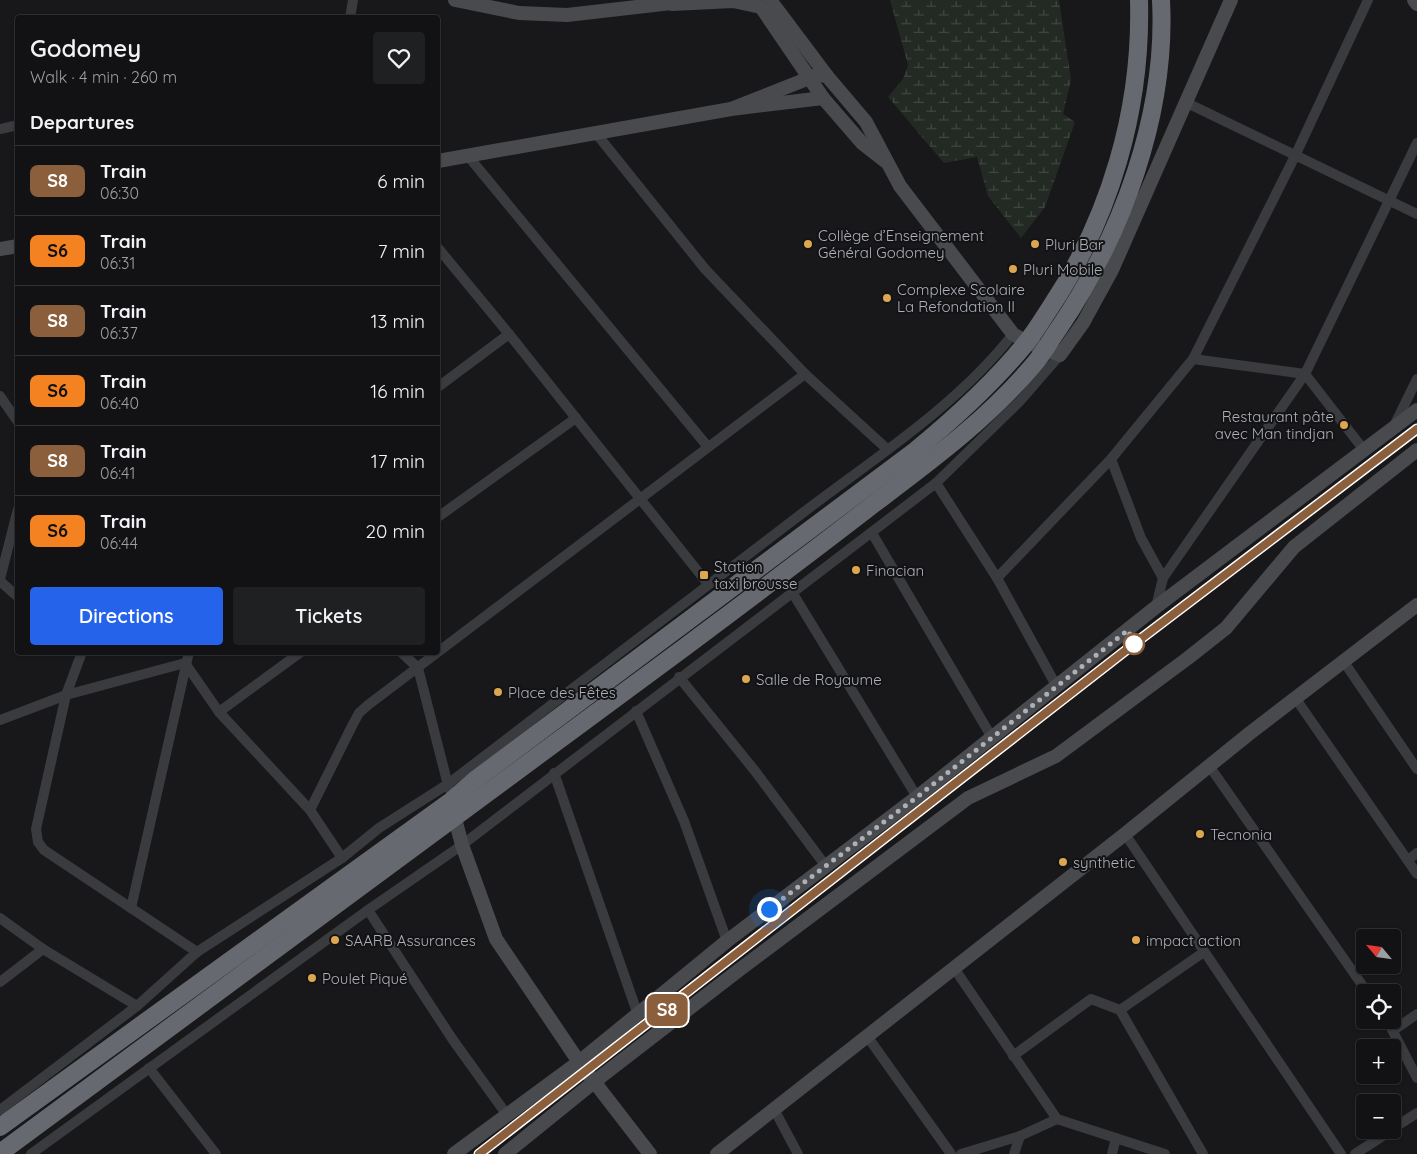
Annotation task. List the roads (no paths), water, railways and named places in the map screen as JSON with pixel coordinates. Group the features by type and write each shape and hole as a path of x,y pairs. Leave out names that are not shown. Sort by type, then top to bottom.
{"highway":[{"path":"0,1127 450,792 915,451 976,399 1081,257 1098,219 1112,182 1132,103 1138,52 1139,0"},
{"path":"0,1153 454,820 938,455 1001,400 1037,361 1052,351 1093,274 1125,203 1150,120 1159,48 1161,0"}],"main road":[{"path":"455,0 476,2 519,14 567,15 672,4 734,0 762,2 866,122 900,186 1020,338 1052,351 1083,323 1112,270 1231,0"},
{"path":"672,4 686,0"},
{"path":"1414,0 1417,4"},
{"path":"762,2 808,79 862,143 888,164"},
{"path":"732,109 817,75 828,76"},
{"path":"440,161 732,109 823,98"},
{"path":"0,249 15,246"},
{"path":"454,1154 579,1062 727,941 917,797 991,736 1057,687 1156,607 1417,410"},
{"path":"505,1154 594,1082 968,798 1056,756 1188,658 1226,628 1246,607 1294,547 1417,450"},
{"path":"717,1154 1210,767 1250,733 1417,605"},
{"path":"450,792 454,820 496,939 579,1062 650,1154"}],"street":[{"path":"350,15 353,0"},
{"path":"997,578 1111,459 1193,359 1295,156 1368,0"},
{"path":"1185,102 1417,214"},
{"path":"0,129 15,126"},
{"path":"595,132 705,269 805,374 888,449"},
{"path":"1156,607 1163,578 1305,374 1417,143"},
{"path":"468,156 708,447"},
{"path":"440,250 510,334 708,584"},
{"path":"440,386 510,334"},
{"path":"0,1110 137,1006 197,952 342,858 379,828 450,792 708,584 888,449 1020,338"},
{"path":"30,1154 368,910 462,845 679,677 936,483 1020,401 1052,351"},
{"path":"1193,359 1305,374 1364,450"},
{"path":"440,651 805,374"},
{"path":"1393,429 1417,379"},
{"path":"0,396 15,418"},
{"path":"440,516 576,418"},
{"path":"1111,459 1141,538 1163,578"},
{"path":"936,483 997,578 1057,687"},
{"path":"15,521 0,580 15,594"},
{"path":"872,533 991,736"},
{"path":"792,592 917,797"},
{"path":"80,655 66,695 36,830 38,842 44,850 197,952"},
{"path":"131,908 188,655"},
{"path":"219,712 297,655"},
{"path":"404,655 418,668 450,792"},
{"path":"310,810 359,713 435,655"},
{"path":"1344,662 1417,770"},
{"path":"185,664 219,712 310,810 342,858"},
{"path":"0,720 66,695 185,664"},
{"path":"679,677 755,771 825,865"},
{"path":"1296,699 1417,874"},
{"path":"636,712 684,821 727,941"},
{"path":"1210,767 1361,984"},
{"path":"554,773 638,1015"},
{"path":"1125,834 1341,1154"},
{"path":"1408,860 1417,853"},
{"path":"368,910 453,1040 507,1115"},
{"path":"0,918 43,949 137,1006"},
{"path":"0,982 43,949"},
{"path":"1120,1010 1204,952"},
{"path":"954,968 1057,1119 1164,1154"},
{"path":"1013,1056 1091,999 1120,1010 1203,1154"},
{"path":"1417,1014 1394,1030 1417,1078"},
{"path":"867,1036 951,1154"},
{"path":"149,1068 216,1154"},
{"path":"774,1109 798,1154"},
{"path":"1401,1124 1417,1114"},
{"path":"961,1154 1020,1136 1057,1119"},
{"path":"1014,1154 1020,1136"},
{"path":"1112,1154 1116,1138"},
{"path":"1355,1154 1378,1139"}],"railway":[{"path":"479,1154 1134,644 1417,429"}],"train":[{"name":"S8","path":"479,1154 587,1072 1134,644 1417,429"}],"place":[{"name":"Collège d’Enseignement Général Godomey","path":"808,244"},
{"name":"Pluri Bar","path":"1035,244"},
{"name":"Pluri Mobile","path":"1013,269"},
{"name":"Complexe Scolaire La Refondation II","path":"887,298"},
{"name":"Restaurant pâte avec Man tindjan","path":"1344,425"},
{"name":"Finacian","path":"856,570"},
{"name":"Station taxi brousse","path":"704,575"},
{"name":"Salle de Royaume","path":"746,679"},
{"name":"Place des Fêtes","path":"498,692"},
{"name":"Tecnonia","path":"1200,834"},
{"name":"synthetic","path":"1063,862"},
{"name":"SAARB Assurances","path":"335,940"},
{"name":"impact action","path":"1136,940"},
{"name":"Poulet Piqué","path":"312,978"}]}
